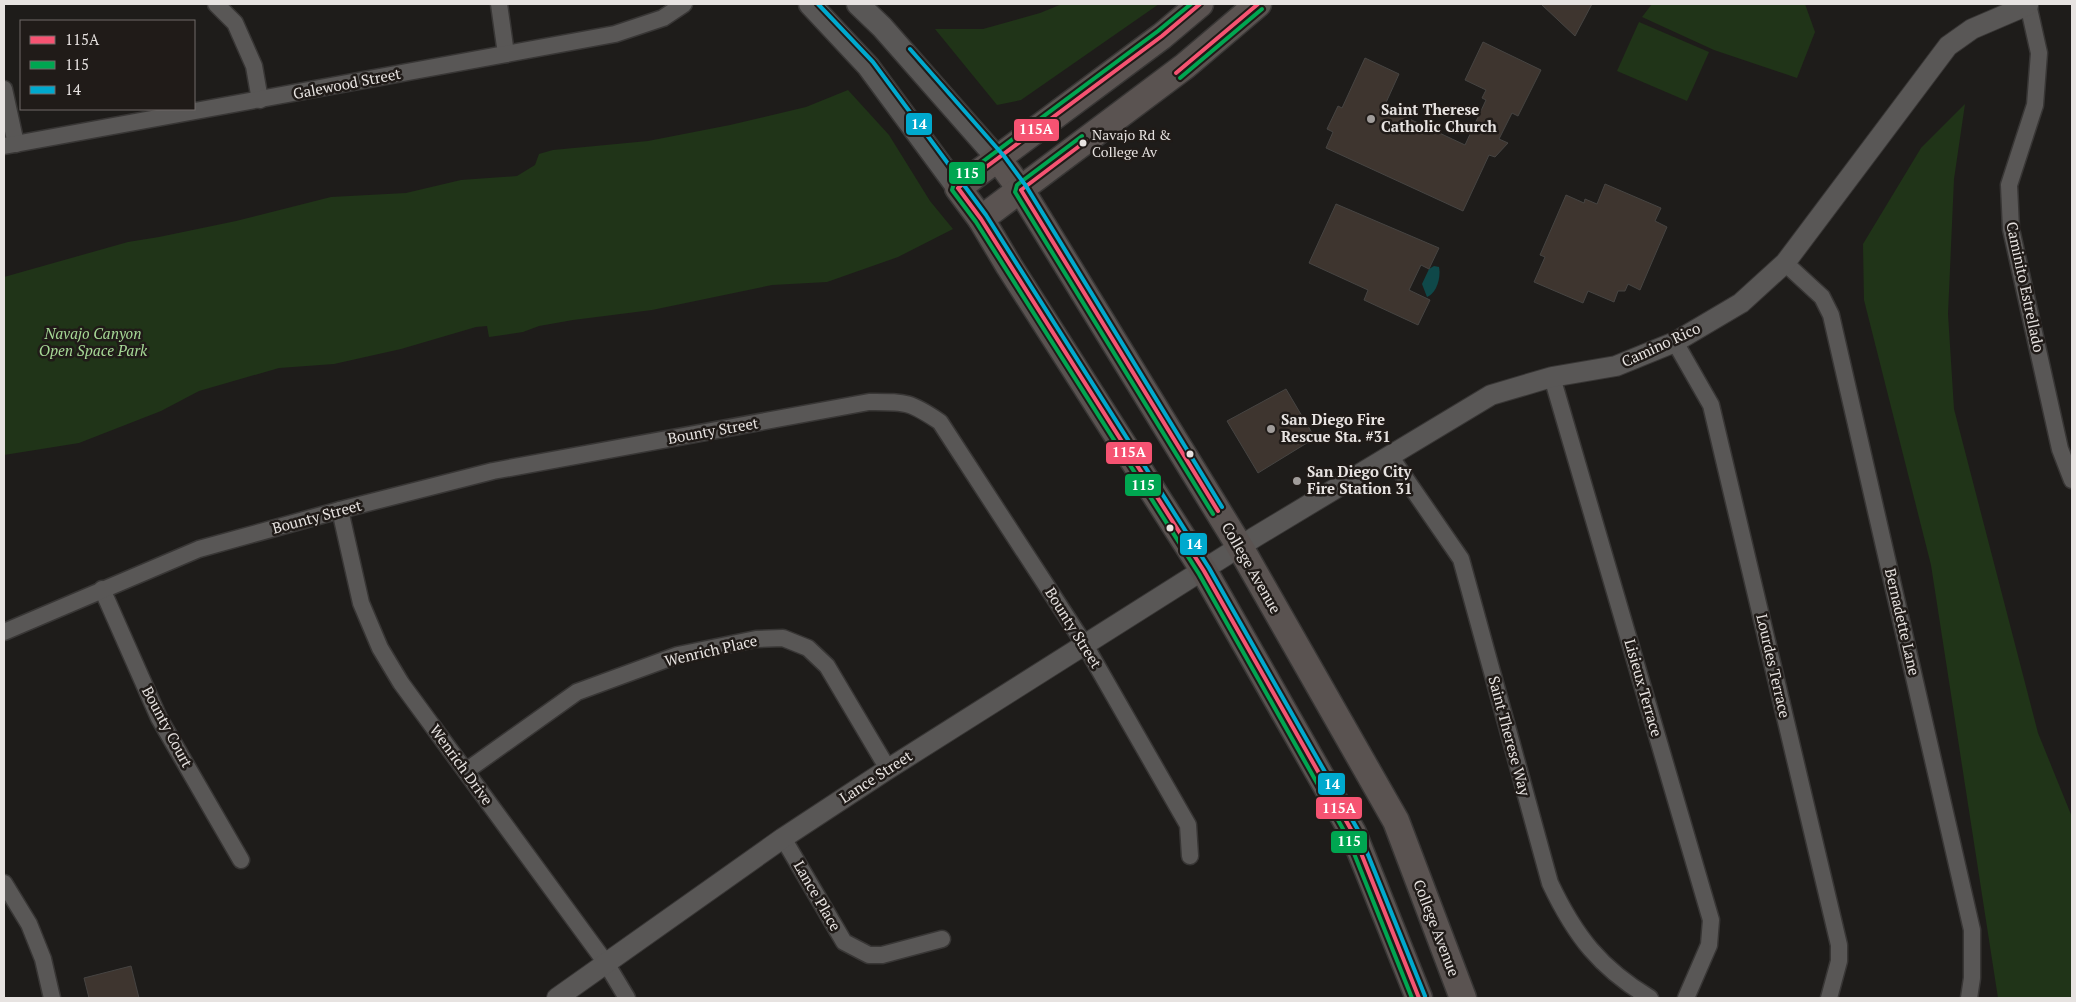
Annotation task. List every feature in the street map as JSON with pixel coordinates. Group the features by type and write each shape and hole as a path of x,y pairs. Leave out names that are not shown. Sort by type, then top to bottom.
{"main road":[{"path":"810,4 868,66 980,219 1008,266 1204,571 1352,833 1418,998"},
{"path":"858,4 882,27 998,160"},
{"path":"958,188 1162,36 1200,4"},
{"path":"980,219 1185,66 1258,4"},
{"name":"College Avenue","path":"998,160 1021,190 1240,547 1396,821 1463,998"}],"street":[{"path":"216,4 235,23 254,66 260,100"},
{"path":"499,4 506,54"},
{"name":"Galewood Street","path":"10,145 615,34 663,18 684,4"},
{"name":"Camino Rico","path":"1204,571 1240,547 1491,395 1552,377 1616,366 1675,342 1741,304 1785,263 1948,46 1972,29 2029,4"},
{"name":"Caminito Estrellado","path":"2029,4 2039,52 2035,105 2009,185 2011,229 2066,447 2072,480"},
{"path":"4,89 10,145"},
{"name":"Bernadette Lane","path":"1785,263 1822,297 1831,315 1972,930 1972,978 1969,998"},
{"name":"Lourdes Terrace","path":"1675,342 1711,405 1839,945 1839,961 1829,998"},
{"name":"Lisieux Terrace","path":"1552,377 1711,920 1709,945 1686,998"},
{"name":"Bounty Street","path":"4,632 199,549 340,510 493,471 869,402 902,402 917,406 940,422 1085,645 1188,824 1190,856"},
{"name":"Saint Therese Way","path":"1390,456 1461,559 1537,840 1550,884 1560,906 1584,943 1624,982 1650,998"},
{"name":"Wenrich Drive","path":"340,510 361,603 380,648 401,683 606,963 627,998"},
{"name":"Lance Street","path":"558,998 783,838 888,769 1204,571"},
{"name":"Bounty Court","path":"102,589 159,718 241,860"},
{"name":"Wenrich Place","path":"466,772 577,692 678,655 756,639 783,638 808,648 827,666 888,769"},
{"name":"Lance Place","path":"783,838 844,942 869,954 882,954 942,938"},
{"path":"4,883 29,924 42,959 52,998"}],"green space":[{"path":"1062,4 1159,4 1021,100 997,105 935,29 983,29 1040,13"},
{"path":"1652,4 1805,4 1815,32 1797,78 1714,50 1642,17"},
{"path":"1639,22 1709,52 1687,101 1617,71"},
{"name":"Navajo Canyon Open Space Park","path":"848,90 889,135 930,201 953,229 898,257 827,282 772,285 652,310 573,320 539,326 523,332 489,337 487,326 476,327 401,349 334,364 279,368 199,391 161,411 79,443 4,455 4,277 128,242 236,221 331,197 406,193 461,180 517,176 535,165 539,154 553,150 648,141 730,125 806,107"},
{"path":"1965,104 1954,179 1948,314 1954,409 2038,733 2072,817 2072,998 1998,998 1931,565 1864,300 1863,244 1921,148"}],"water":[{"path":"1434,266 1439,267 1439,280 1436,288 1427,297 1422,284 1429,269"}],"building":[{"path":"1541,4 1592,4 1575,36"},
{"path":"1483,42 1541,70 1518,116 1512,113 1499,139 1508,143 1495,157 1489,155 1463,211 1326,148 1333,132 1327,129 1338,106 1342,108 1365,58 1399,74 1384,107 1465,145 1486,100 1482,98 1486,90 1465,80"},
{"path":"1605,184 1661,208 1655,221 1667,227 1640,290 1628,284 1625,291 1618,291 1614,302 1588,291 1583,303 1534,282 1545,257 1540,255 1566,195 1584,203 1585,199 1597,204"},
{"path":"1336,204 1439,248 1429,269 1421,265 1409,290 1430,300 1418,325 1364,300 1368,290 1309,263"},
{"name":"San Diego Fire Rescue Sta. #31","path":"1286,389 1315,438 1258,473 1227,421"},
{"path":"131,966 139,998 89,998 84,978"}],"transit line":[{"name":"14","path":"818,4 873,62 986,215 1209,568 1358,830 1425,996"},
{"name":"115","path":"1191,4 1158,31 954,183 952,190 976,222 1199,574 1347,836 1412,998"},
{"name":"115A","path":"1200,4 1162,36 958,188 981,219 1204,571 1353,833 1419,998"},
{"name":"115A","path":"1176,73 1258,4"},
{"name":"115","path":"1180,78 1262,9"},
{"name":"14","path":"910,49 1004,156 1026,186 1222,507"},
{"name":"115","path":"1082,136 1017,185 1015,192 1213,514"},
{"name":"115A","path":"1086,141 1021,190 1218,511"}],"place":[{"name":"Saint Therese Catholic Church","path":"1371,119"},
{"name":"Navajo Rd & College Av","path":"1083,143"},
{"name":"San Diego Fire Rescue Sta. #31","path":"1271,429"},
{"name":"San Diego City Fire Station 31","path":"1297,481"}]}
